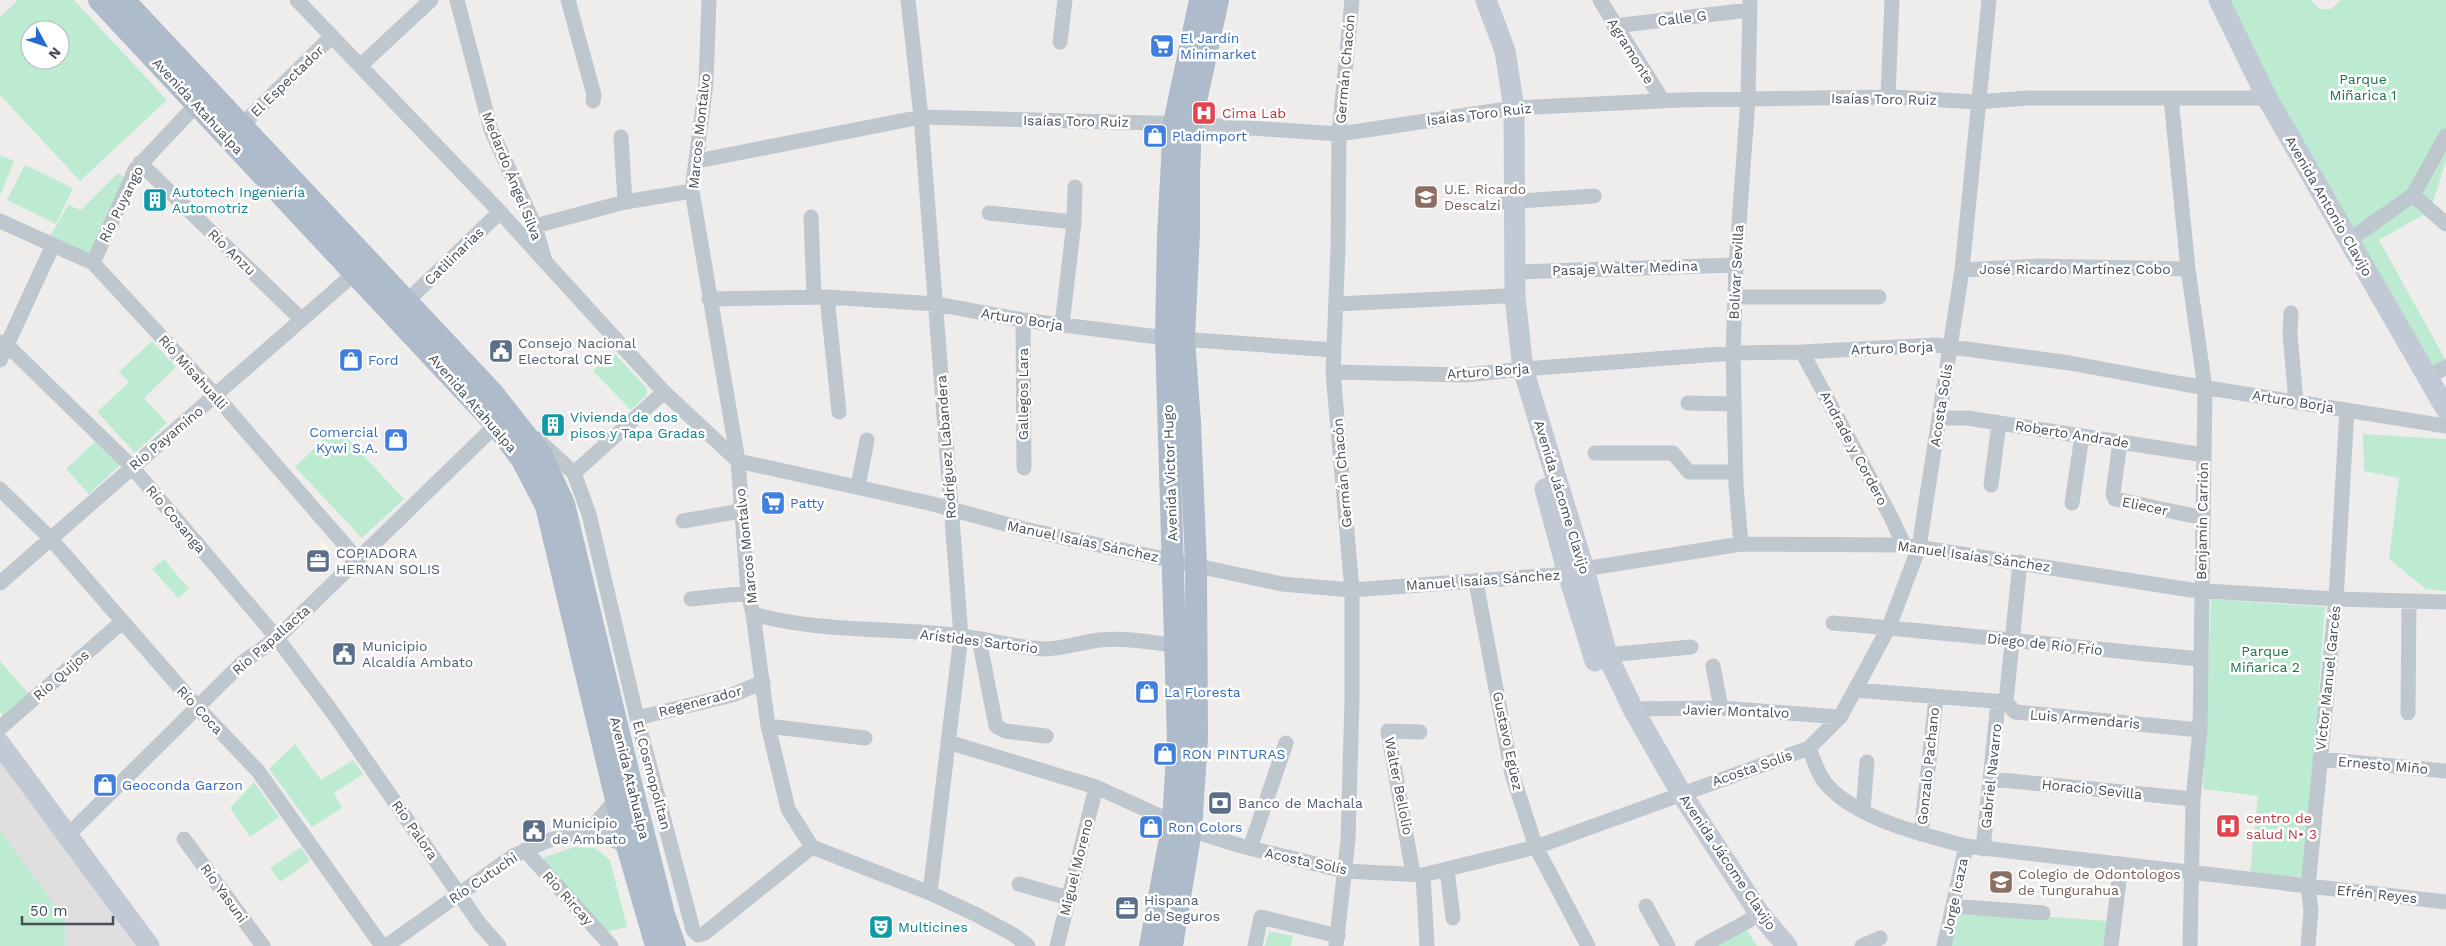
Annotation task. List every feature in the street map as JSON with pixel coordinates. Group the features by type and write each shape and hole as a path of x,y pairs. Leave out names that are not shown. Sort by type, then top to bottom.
{"main road":[{"name":"Avenida Atahualpa","path":"99,0 496,425 522,460 546,506 627,846 656,946"},
{"name":"Avenida Atahualpa","path":"124,0 408,300 492,392 541,454 564,504 630,779 664,914 675,946"},
{"name":"Avenida Victor Hugo","path":"1150,946 1182,826 1173,561 1175,338 1168,235 1200,0"},
{"name":"Avenida Victor Hugo","path":"1182,124 1218,0"},
{"name":"Avenida Victor Hugo","path":"1172,946 1182,826 1197,738 1196,565 1190,423 1175,338"}],"street":[{"path":"297,0 500,212 546,265 664,392 738,461"},
{"path":"360,66 431,0"},
{"name":"Medardo Ángel Silva","path":"456,0 491,130 535,226 546,265"},
{"path":"568,0 594,95 593,101"},
{"name":"Marcos Montalvo","path":"709,0 706,83 692,191 738,461 748,593 753,614 768,726 788,809 812,847"},
{"name":"Rodríguez Labandera","path":"908,0 921,117 961,636 930,893"},
{"path":"1060,42 1065,0"},
{"name":"Germán Chacón","path":"1336,941 1345,871 1352,700 1352,590 1333,372 1339,134 1352,0"},
{"name":"Avenida Jácome Clavijo","path":"1474,0 1509,108"},
{"name":"Avenida Jácome Clavijo","path":"1486,0 1505,51 1509,108 1509,202 1504,296 1518,369 1576,571 1593,655 1622,718 1677,795 1754,917 1767,946"},
{"name":"Agramonte","path":"1600,0 1614,26 1663,101"},
{"path":"1888,98 1892,0"},
{"name":"Acosta Solís","path":"948,742 1096,787 1182,826 1250,848 1345,871 1418,874 1448,870 1536,847 1809,748 1840,717 1889,627 1911,546 1939,418 1962,270 1977,102 1989,0"},
{"name":"Avenida Antonio Clavijo","path":"2219,0 2267,98 2446,409"},
{"name":"Calle G","path":"1614,26 1749,5"},
{"name":"Bolívar Sevilla","path":"1742,544 1736,472 1733,352 1736,264 1748,99 1749,5"},
{"name":"El Espectador","path":"242,125 332,36"},
{"name":"Isaías Toro Ruiz","path":"697,161 921,117 1182,124 1339,134 1509,108 1663,101 1888,98 1977,102 2028,98 2267,98"},
{"name":"Benjamín Carrión","path":"2171,98 2188,269 2204,388 2200,730 2192,798 2190,946"},
{"name":"Río Puyango","path":"93,263 140,163 196,105"},
{"path":"2349,240 2414,195 2446,136"},
{"path":"621,137 625,202"},
{"name":"Río Anzu","path":"140,163 302,320"},
{"path":"1062,325 1074,222 1075,187"},
{"path":"535,226 625,202 692,191"},
{"path":"2414,195 2446,224"},
{"path":"1509,202 1594,196"},
{"name":"Avenida Jácome Clavijo","path":"1509,202 1515,272 1518,369"},
{"name":"Catilinarias","path":"408,300 500,212"},
{"path":"989,212 1074,222"},
{"path":"811,217 820,297 839,412"},
{"name":"Río Misahualli","path":"0,221 93,263 216,396 358,560"},
{"path":"0,360 3,344 53,245"},
{"name":"Pasaje Walter Medina","path":"1515,272 1736,264"},
{"name":"José Ricardo Martínez Cobo","path":"1962,270 2037,266 2188,269"},
{"name":"Río Payamino","path":"0,583 355,273"},
{"path":"1336,304 1504,296"},
{"name":"Arturo Borja","path":"709,299 820,297 936,304 1062,325 1175,338 1334,350"},
{"path":"1735,297 1879,297"},
{"path":"2291,313 2290,334 2296,402"},
{"name":"Gallegos Lara","path":"1023,320 1024,468"},
{"name":"Río Cosanga","path":"3,344 132,468 277,638 333,713"},
{"name":"Arturo Borja","path":"1333,372 1466,375 1518,369 1733,352 1802,352 1936,346 2070,363 2204,388 2446,426"},
{"name":"Andrade y Cordero","path":"1802,352 1891,517 1911,546"},
{"path":"2427,378 2446,367"},
{"path":"522,428 574,473 664,392"},
{"path":"1688,403 1733,404"},
{"name":"Víctor Manuel Garcés","path":"2308,946 2311,910 2308,887 2336,599 2347,410"},
{"name":"Roberto Andrade","path":"1939,418 1967,418 2204,456"},
{"path":"1991,485 1999,423"},
{"name":"Río Papallacta","path":"68,835 243,662 277,638 496,425"},
{"path":"2072,503 2082,436"},
{"path":"858,486 867,440"},
{"name":"Eliecer","path":"2120,442 2113,494 2115,499 2203,518"},
{"path":"1595,453 1673,453 1689,472 1736,472"},
{"name":"Manuel Isaías Sánchez","path":"738,461 858,486 1024,529 1282,584 1352,590 1476,582 1576,571 1742,544 1911,546 2201,590 2336,599 2446,602"},
{"name":"El Cosmopolitan","path":"574,473 589,514 637,718 693,930 698,935 705,933 812,847"},
{"name":"Río Coca","path":"0,489 50,538 197,707 258,771 382,946"},
{"path":"683,521 741,511"},
{"name":"Gabriel Navarro","path":"1983,849 2002,702 2012,642 2020,562"},
{"name":"Avenida Jácome Clavijo","path":"1576,571 1608,655 1677,795"},
{"name":"Gustavo Egüez","path":"1476,582 1512,774 1536,847 1588,946"},
{"path":"692,599 748,593"},
{"path":"2408,713 2409,601"},
{"name":"Arístides Sartorio","path":"753,614 777,621 961,636 1041,649 1057,649 1100,640 1176,645"},
{"name":"Río Quijos","path":"0,728 122,622"},
{"name":"Diego de Río Frío","path":"1833,623 2200,659"},
{"path":"979,639 996,726 1005,731 1046,736"},
{"path":"1608,655 1691,647"},
{"path":"1713,666 1721,708"},
{"name":"Regenerador","path":"637,718 732,695 763,682"},
{"name":"Luis Armendaris","path":"1855,690 2002,702 2015,712 2200,730"},
{"name":"Gonzalo Pachano","path":"1921,834 1936,698"},
{"name":"Javier Montalvo","path":"1633,709 1721,708 1840,717"},
{"name":"Rio Palora","path":"333,713 479,923 499,946"},
{"path":"768,726 865,738"},
{"name":"Walter Bellolio","path":"1420,732 1388,731 1418,874 1427,946"},
{"path":"1250,848 1286,743"},
{"path":"0,744 148,946"},
{"name":"Efrén Reyes","path":"1809,748 1826,785 1836,794 1862,810 1921,834 1966,846 2446,902"},
{"name":"Ernesto Miño","path":"2320,759 2446,771"},
{"path":"1862,810 1867,762"},
{"path":"627,846 590,830 617,801 630,779"},
{"name":"Horacio Sevilla","path":"1992,779 2192,798"},
{"name":"Miguel Moreno","path":"1057,946 1096,787"},
{"name":"Río Cutuchi","path":"386,946 496,867 525,850 549,840 590,830"},
{"name":"Río Yasuni","path":"184,839 263,946"},
{"name":"Jorge Icaza","path":"1944,946 1966,846"},
{"path":"812,847 930,893 1014,935 1028,946"},
{"name":"Rio Rircay","path":"525,850 611,946"},
{"path":"2111,946 2121,864"},
{"path":"1448,870 1453,918"},
{"path":"1019,884 1068,898"},
{"path":"1646,906 1668,946"},
{"path":"1953,906 2043,913"},
{"path":"1255,946 1261,917 1336,941"},
{"path":"1702,946 1754,917"},
{"name":"Avenida Jácome Clavijo","path":"1754,917 1787,946"},
{"path":"1862,946 1880,938"}],"shaded area":[{"name":"Patty","path":"786,492 787,511 762,514 760,494"},
{"name":"COPIADORA HERNAN SOLIS","path":"322,541 332,552 323,561 329,568 324,573 309,557 321,546 320,543"},
{"path":"0,756 135,946 0,946"}],"green space":[{"path":"18,0 74,0 167,100 80,181 0,95 0,17"},
{"name":"Parque Miñarica 1","path":"2224,0 2311,0 2319,9 2331,9 2341,0 2446,0 2446,161 2430,211 2379,240 2446,361 2428,372"},
{"path":"0,155 14,161 0,196"},
{"path":"25,165 73,188 56,224 7,200"},
{"path":"118,173 124,177 89,254 49,238 68,205 81,210"},
{"path":"152,341 176,367 144,398 167,423 135,453 97,412 129,382 119,372"},
{"path":"613,352 647,388 647,395 631,410 593,371"},
{"path":"337,427 404,499 362,538 295,467"},
{"path":"2363,434 2446,439 2446,591 2426,589 2389,559 2399,478 2364,471"},
{"path":"98,439 121,464 89,494 66,469"},
{"path":"164,559 189,589 178,598 152,569"},
{"name":"Parque Miñarica 2","path":"2211,599 2325,607 2305,877 2250,874 2258,796 2203,789"},
{"path":"0,661 29,694 3,716 0,712"},
{"path":"295,744 321,780 353,760 363,774 334,793 342,808 312,827 269,769"},
{"path":"254,782 279,817 250,837 230,808"},
{"path":"0,830 65,920 65,946 0,946"},
{"path":"301,847 310,861 280,882 270,868"},
{"path":"575,847 595,848 610,860 627,927 602,933 542,858"},
{"path":"1956,910 2108,921 2106,946 1951,946"},
{"path":"1745,927 1757,946 1715,946"},
{"path":"1269,931 1293,936 1291,946 1265,946"}],"place":[{"name":"El Jardín Minimarket","path":"1162,46"},
{"name":"Cima Lab","path":"1204,113"},
{"name":"Pladimport","path":"1155,136"},
{"name":"U.E. Ricardo Descalzi","path":"1426,197"},
{"name":"Autotech Ingeniería Automotriz","path":"155,200"},
{"name":"Consejo Nacional Electoral CNE","path":"501,351"},
{"name":"Ford","path":"351,360"},
{"name":"Vivienda de dos pisos y Tapa Gradas","path":"553,425"},
{"name":"Comercial Kywi S.A.","path":"396,440"},
{"name":"Patty","path":"773,503"},
{"name":"COPIADORA HERNAN SOLIS","path":"318,561"},
{"name":"Municipio Alcaldía Ambato","path":"344,654"},
{"name":"La Floresta","path":"1147,692"},
{"name":"RON PINTURAS","path":"1165,754"},
{"name":"Geoconda Garzon","path":"105,785"},
{"name":"Banco de Machala","path":"1220,803"},
{"name":"centro de salud N• 3","path":"2228,826"},
{"name":"Ron Colors","path":"1151,827"},
{"name":"Municipio de Ambato","path":"534,831"},
{"name":"Colegio de Odontologos de Tungurahua","path":"2001,882"},
{"name":"Hispana de Seguros","path":"1127,908"},
{"name":"Multicines","path":"881,927"}]}
